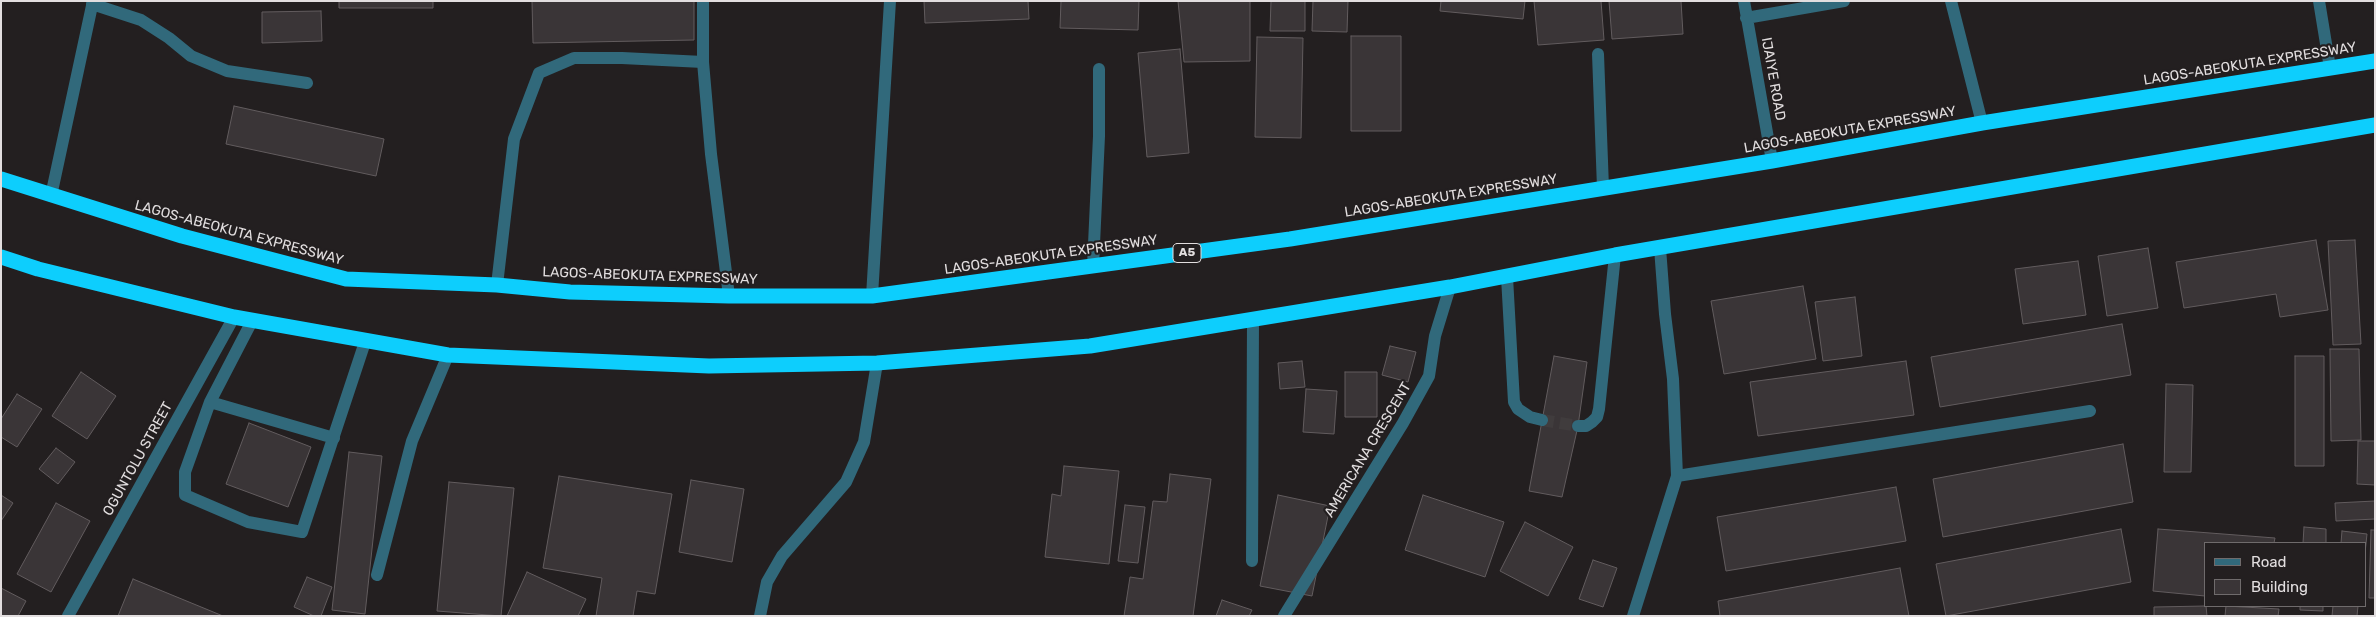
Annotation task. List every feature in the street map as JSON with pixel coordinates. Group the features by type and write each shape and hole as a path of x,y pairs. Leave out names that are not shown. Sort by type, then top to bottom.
{"highway":[{"name":"LAGOS-ABEOKUTA EXPRESSWAY","path":"1,179 182,236 346,279 497,285 570,292 729,296 872,296 1290,239 1772,161 1982,122 2375,61"},
{"path":"1,257 38,269 234,318 448,355 709,366 877,363 1090,346 1450,288 1615,255 2375,125"}],"street":[{"path":"703,1 703,62 711,154 729,296"},
{"path":"872,296 890,1"},
{"name":"IJAIYE ROAD","path":"1744,1 1772,161"},
{"path":"1746,18 1812,4 1844,1"},
{"path":"1951,1 1982,122"},
{"path":"2319,1 2330,68"},
{"path":"51,196 93,2 140,20 169,38 191,56 227,71 307,83"},
{"path":"1598,54 1603,188"},
{"path":"497,285 514,139 539,72 574,58 703,62"},
{"path":"1093,266 1099,136 1099,69"},
{"path":"1633,616 1676,476 1673,379 1665,314 1660,248"},
{"path":"1578,426 1586,426 1592,422 1596,418 1599,409 1615,255"},
{"path":"1506,278 1514,402 1518,409 1530,417 1542,420"},
{"name":"AMERICANA CRESCENT","path":"1284,616 1403,423 1429,376 1435,336 1450,288"},
{"name":"OGUNTOLU STREET","path":"68,616 234,318"},
{"path":"1252,561 1253,319"},
{"path":"252,321 210,402 185,472 185,495 248,522 302,532 366,342"},
{"path":"377,575 412,441 448,355"},
{"path":"760,616 767,582 782,556 846,482 864,442 877,363"},
{"path":"210,402 334,438"},
{"path":"1676,476 2090,411"}],"building":[{"path":"339,1 433,1 433,8 339,8"},
{"path":"532,1 694,1 694,40 533,43"},
{"path":"924,1 1028,1 1029,19 925,23"},
{"path":"1061,1 1139,1 1138,30 1060,28"},
{"path":"1178,1 1250,1 1250,61 1184,62"},
{"path":"1271,1 1305,1 1305,31 1270,31"},
{"path":"1313,1 1348,1 1347,32 1312,31"},
{"path":"1441,1 1525,1 1523,19 1440,11"},
{"path":"1534,1 1601,1 1604,40 1538,45"},
{"path":"1609,1 1681,1 1683,34 1612,39"},
{"path":"321,11 322,41 262,43 262,12"},
{"path":"1351,36 1401,36 1401,131 1351,131"},
{"path":"1257,37 1303,38 1301,138 1255,137"},
{"path":"1180,49 1189,153 1147,157 1138,53"},
{"path":"234,106 384,139 376,176 226,144"},
{"path":"2316,240 2328,310 2280,317 2276,294 2184,308 2176,262"},
{"path":"2355,240 2361,344 2333,345 2328,241"},
{"path":"2148,248 2158,308 2107,316 2098,256"},
{"path":"2078,261 2086,315 2023,324 2015,269"},
{"path":"1803,286 1816,359 1724,374 1711,301"},
{"path":"1855,297 1862,356 1823,361 1815,302"},
{"path":"2122,324 2131,375 1940,407 1931,357"},
{"path":"1390,346 1416,352 1408,382 1382,375"},
{"path":"2330,349 2359,349 2361,440 2331,441"},
{"path":"1554,356 1587,362 1578,426 1562,497 1529,491"},
{"path":"2295,356 2324,356 2324,466 2295,466"},
{"path":"1302,361 1305,387 1280,389 1278,363"},
{"path":"1906,361 1914,415 1758,436 1750,382"},
{"path":"81,372 116,396 87,439 52,416"},
{"path":"1345,372 1377,372 1377,417 1345,417"},
{"path":"2166,384 2193,385 2191,472 2164,472"},
{"path":"1306,389 1337,391 1334,434 1303,432"},
{"path":"17,394 42,409 17,447 1,437 1,419"},
{"path":"249,423 311,447 288,507 226,484"},
{"path":"2358,441 2375,441 2375,485 2357,484"},
{"path":"2123,444 2133,502 1943,537 1933,479"},
{"path":"56,448 75,462 58,484 39,469"},
{"path":"349,452 382,456 365,614 332,610"},
{"path":"1064,466 1119,471 1109,564 1045,557 1052,494 1061,496"},
{"path":"1170,474 1211,479 1193,616 1124,616 1130,577 1143,579 1153,501 1167,502"},
{"path":"559,476 672,494 655,594 637,591 633,616 596,616 602,578 543,568"},
{"path":"691,480 744,489 732,562 679,552"},
{"path":"449,482 514,488 501,616 437,611"},
{"path":"1896,487 1906,541 1726,571 1717,517"},
{"path":"1,495 13,503 1,521"},
{"path":"1278,495 1330,506 1312,596 1260,586"},
{"path":"1423,495 1504,522 1485,577 1405,550"},
{"path":"2375,501 2375,519 2336,521 2335,503"},
{"path":"56,503 90,521 51,592 17,574"},
{"path":"1125,505 1145,507 1138,563 1118,561"},
{"path":"1525,522 1573,547 1548,596 1500,571"},
{"path":"2304,527 2326,529 2326,542 2303,542"},
{"path":"2121,529 2131,582 1946,616 1936,564"},
{"path":"2158,529 2275,538 2274,542 2204,542 2204,596 2153,591"},
{"path":"2371,530 2375,530 2375,598 2369,598"},
{"path":"2342,531 2367,534 2366,544 2341,542"},
{"path":"1593,560 1617,568 1603,607 1579,599"},
{"path":"1900,568 1909,616 1720,616 1718,601"},
{"path":"527,572 586,599 578,616 507,616"},
{"path":"307,577 332,587 321,616 314,616 294,607"},
{"path":"133,579 223,616 118,616"},
{"path":"1,588 26,601 18,616 1,616"},
{"path":"1222,600 1252,610 1249,616 1216,616"},
{"path":"2204,606 2206,607 2207,616 2154,616 2154,607"},
{"path":"2226,607 2279,609 2278,616 2225,616"},
{"path":"2300,607 2323,607 2323,611 2300,610"},
{"path":"2333,607 2358,607 2357,616 2332,616"}],"tunnel":[{"path":"1542,420 1578,426"}]}
